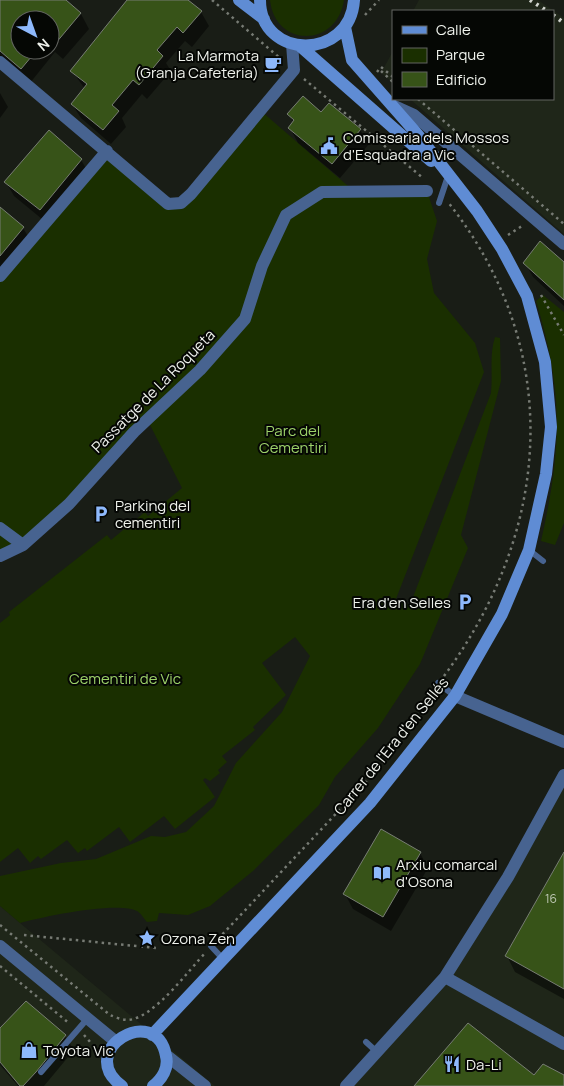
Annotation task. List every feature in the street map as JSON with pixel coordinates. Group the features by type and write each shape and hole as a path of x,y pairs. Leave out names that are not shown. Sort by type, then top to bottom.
{"street":[{"path":"240,0 264,19"},
{"path":"260,0 264,19"},
{"path":"0,62 168,204 181,203 294,70 296,45 314,46 327,42 345,27 356,2"},
{"name":"Carrer de l'Era d'en Sellés","path":"264,19 275,34 296,45 448,176"},
{"name":"Carrer de l'Era d'en Sellés","path":"152,1035 370,803 455,696 502,614 529,550 546,474 551,426 545,362 527,296 506,257 477,211 418,135 352,60 345,27"},
{"path":"392,105 414,115 564,244"},
{"path":"0,276 107,151"},
{"name":"Passatge de La Roqueta","path":"0,556 23,545 70,504 128,438 200,370 245,319 262,266 286,215 322,192 426,185"},
{"path":"0,528 23,545"},
{"path":"455,696 564,742"},
{"path":"346,1086 445,977 508,877 564,775"},
{"path":"0,946 116,1041"},
{"path":"445,977 564,1044"},
{"path":"122,1086 114,1080 108,1065 110,1050 123,1035 133,1032 152,1035 163,1046 167,1065 162,1083"},
{"path":"166,1055 205,1086"}],"lane":[{"path":"439,203 448,176"},
{"path":"529,550 543,561"},
{"path":"438,683 455,696"},
{"path":"211,946 223,958"},
{"path":"41,1072 88,1018"},
{"path":"366,1042 377,1052"}],"path":[{"path":"212,0 426,185"},
{"path":"362,20 366,12 379,0"},
{"path":"392,76 381,67 379,70 392,81"},
{"path":"419,100 564,224"},
{"path":"0,925 110,1015 128,1020 144,1015 158,1003 379,768 420,715 438,683 463,650 491,598 513,542 527,489 534,436 531,383 520,332 506,294 490,261 442,195"},
{"path":"506,236 528,222"},
{"path":"24,935 156,948"},
{"path":"0,966 85,1036"}],"shaded area":[{"path":"419,0 538,0 552,10 414,10"},
{"path":"554,11 564,18 564,234 411,100 554,100"},
{"path":"392,53 392,82 381,73"},
{"path":"564,775 564,1086 347,1086 446,977"},
{"path":"0,906 20,923 215,1086 0,1086"}],"green space":[{"path":"270,0 344,0 339,16 330,27 319,34 306,36 294,34 283,27 274,16"},
{"path":"261,111 355,192 427,191 437,221 427,259 434,293 475,343 484,372 396,599 410,605 491,393 493,344 495,337 500,338 501,381 461,535 468,548 420,664 378,728 335,777 319,805 253,871 210,906 188,915 159,913 157,921 147,922 137,911 127,908 113,908 79,911 20,923 0,906 0,876 61,863 96,859 151,836 165,837 186,832 214,806 236,763 282,712 310,656 295,637 262,663 286,695 253,727 255,730 222,756 227,762 218,770 220,773 210,781 205,778 203,780 215,797 175,829 164,816 130,842 119,827 87,851 85,848 78,853 67,840 41,859 38,856 30,863 18,848 0,862 0,623 10,615 9,612 107,535 111,540 145,512 148,516 182,488 147,419 69,504 0,556 0,276 107,151 168,204 181,203"},
{"path":"543,295 564,312 564,523 555,545 541,541 553,477 557,421 552,364 536,301"}],"building":[{"path":"0,0 66,0 81,13 60,38 60,10 10,10 10,60 0,51"},
{"path":"127,0 188,0 202,11 183,33 177,27 157,50 163,56 139,85 133,80 112,105 119,111 103,130 71,104 87,84 70,71"},
{"path":"10,60 29,60 21,69"},
{"name":"Comissaria dels Mossos d'Esquadra a Vic","path":"303,96 321,112 329,103 361,129 332,164 288,128 294,120 287,114"},
{"path":"49,130 82,159 40,210 4,182"},
{"path":"0,207 24,227 0,256"},
{"path":"540,241 564,262 564,300 523,263"},
{"name":"Arxiu comarcal d'Osona","path":"381,829 421,852 383,917 343,894"},
{"path":"564,852 564,989 505,956"},
{"name":"Toyota Vic","path":"26,1001 66,1035 36,1072 23,1086 20,1086 0,1062 0,1028"},
{"path":"468,1023 534,1075 543,1064 564,1075 564,1086 414,1086"}],"railway":[{"path":"530,0 545,10"},
{"path":"554,16 564,23"}],"place":[{"name":"La Marmota (Granja Cafeteria)","path":"273,64"},
{"name":"Comissaria dels Mossos d'Esquadra a Vic","path":"329,146"},
{"name":"Parking del cementiri","path":"101,514"},
{"name":"Era d'en Selles","path":"465,602"},
{"name":"Arxiu comarcal d'Osona","path":"382,873"},
{"name":"Ozona Zen","path":"147,938"},
{"name":"Toyota Vic","path":"29,1050"},
{"name":"Da-Li","path":"452,1064"}],"park label":[{"name":"Parc del Cementiri","path":"293,438"},
{"name":"Cementiri de Vic","path":"125,678"}]}
